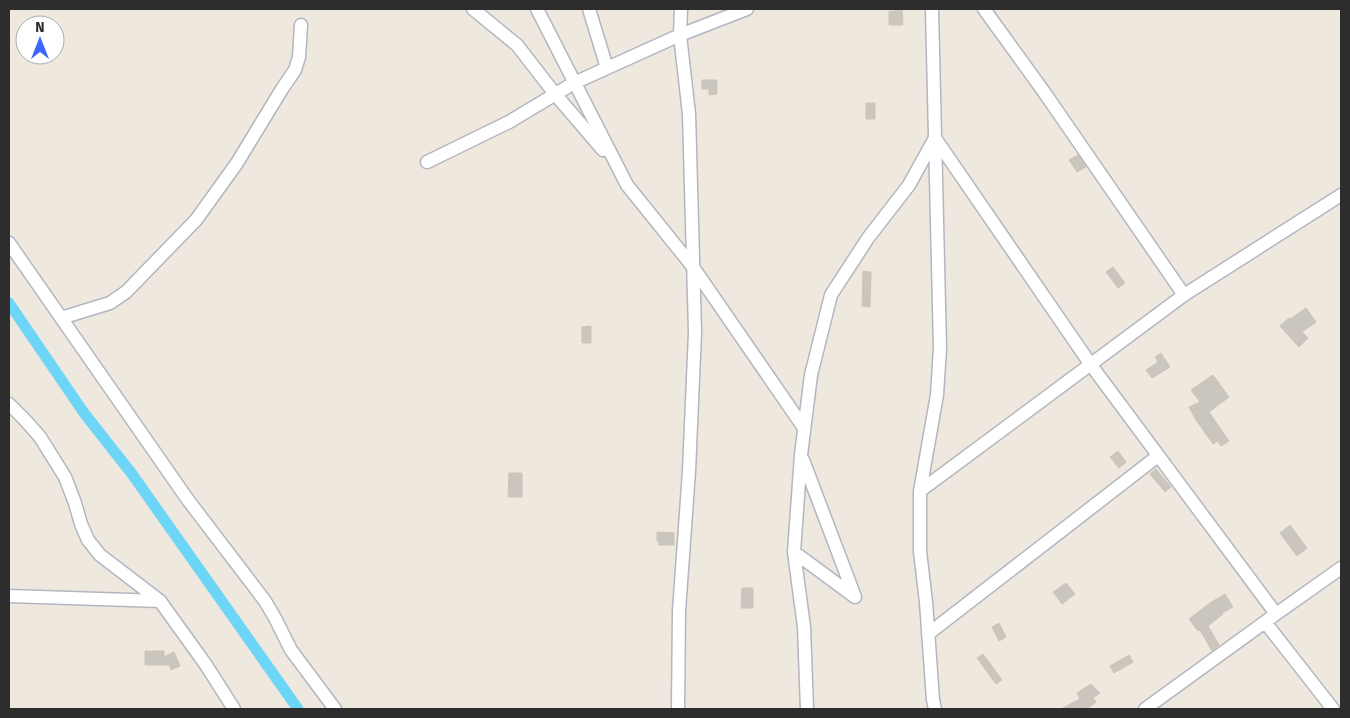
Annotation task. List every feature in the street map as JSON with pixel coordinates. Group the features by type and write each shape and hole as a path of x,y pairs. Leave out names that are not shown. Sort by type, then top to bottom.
{"street":[{"path":"473,9 517,45 555,94 618,167"},
{"path":"537,9 627,185 693,267 804,428"},
{"path":"589,9 607,68"},
{"path":"678,709 679,611 689,471 695,332 689,114 680,35 681,9"},
{"path":"427,162 509,122 574,83 680,35 746,9"},
{"path":"932,9 940,348 937,395 920,491 920,552 933,700 936,709"},
{"path":"984,9 1044,92 1184,295"},
{"path":"61,318 116,300 196,220 238,163 295,70 299,57 301,25"},
{"path":"935,138 1090,365 1276,614"},
{"path":"807,709 804,627 794,552 801,455 811,375 831,295 868,238 909,185 935,138"},
{"path":"920,491 1184,295 1341,195"},
{"path":"9,243 188,500 265,601 291,650 335,709"},
{"path":"9,404 40,437 65,476 88,540 100,555 160,601 206,665 234,709"},
{"path":"794,552 855,597 801,455"},
{"path":"928,634 1158,456"},
{"path":"1145,709 1341,568"},
{"path":"9,596 160,601"},
{"path":"1266,622 1333,709"}],"building":[{"path":"895,9 902,9 903,25 889,25 889,11 895,11"},
{"path":"702,80 717,80 717,94 709,95 709,89 702,89"},
{"path":"866,103 875,103 875,119 866,119"},
{"path":"1078,155 1086,167 1077,172 1069,160"},
{"path":"1113,267 1125,283 1118,288 1106,272"},
{"path":"863,271 871,272 870,307 862,306"},
{"path":"1306,308 1316,322 1302,332 1308,338 1299,347 1280,326"},
{"path":"591,326 591,343 582,343 582,327"},
{"path":"1161,353 1170,367 1152,378 1146,370 1158,362 1155,357"},
{"path":"1213,375 1229,397 1209,412 1229,441 1221,446 1218,441 1213,444 1189,407 1200,402 1191,390"},
{"path":"1118,451 1126,462 1119,468 1110,457"},
{"path":"1156,469 1171,487 1165,492 1150,474"},
{"path":"509,473 522,473 522,497 508,497"},
{"path":"1290,525 1307,548 1297,556 1280,533"},
{"path":"657,532 674,533 674,545 659,545"},
{"path":"1066,583 1075,594 1062,604 1053,592"},
{"path":"742,588 753,588 753,608 741,608"},
{"path":"1225,594 1233,607 1222,613 1208,626 1219,645 1212,651 1200,630 1198,631 1189,619"},
{"path":"999,623 1006,637 999,641 992,627"},
{"path":"145,651 164,651 164,657 174,652 180,666 171,670 169,665 145,665"},
{"path":"983,654 1002,680 996,684 977,658"},
{"path":"1129,655 1133,662 1114,673 1110,666"},
{"path":"1091,684 1100,693 1093,698 1096,702 1087,709 1061,709 1080,699 1077,693"}],"waterway":[{"path":"9,303 84,413 132,474 298,709"}]}
